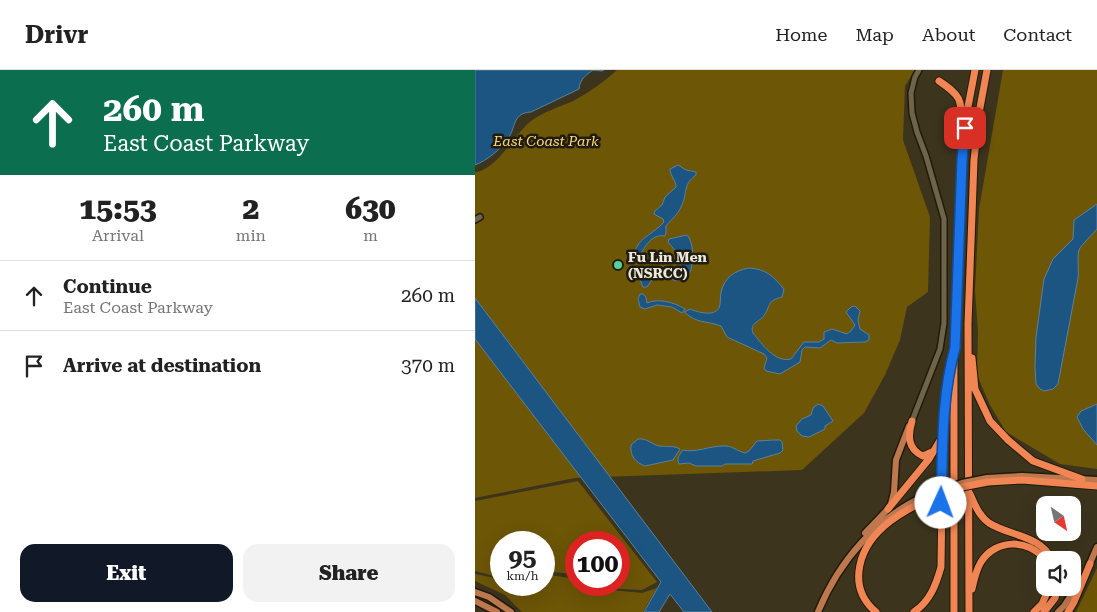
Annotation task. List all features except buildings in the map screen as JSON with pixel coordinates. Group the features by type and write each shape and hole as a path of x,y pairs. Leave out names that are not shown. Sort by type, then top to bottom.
{"highway":[{"path":"962,160 967,112 975,70"},
{"path":"969,612 968,340 974,160 979,113 987,70"},
{"path":"939,81 956,93 961,103 962,160 955,348 954,612"},
{"path":"968,340 972,354 975,389 989,421 1007,440 1033,461 1082,479"},
{"path":"913,612 929,598 938,579 941,567 943,436 949,378 955,348"},
{"path":"911,421 909,437 910,444 915,451 920,455 926,456 936,450"},
{"path":"888,509 936,450 943,436"},
{"path":"876,612 868,605 859,586 860,567 867,545 873,536 893,520 929,496 988,480 1022,480 1097,486"},
{"path":"968,489 975,507 988,522 1035,543 1046,551"},
{"path":"969,599 978,567 982,560 995,548 1011,544 1036,551"},
{"path":"1068,612 1090,564"},
{"path":"1034,612 1042,604 1046,596"},
{"path":"1044,612 1056,596"}],"main road":[{"path":"818,612 828,587 848,556 888,509 893,498 897,460 911,421"},
{"path":"988,480 1022,476 1097,480"},
{"path":"848,556 886,520 914,500 929,496"},
{"path":"1058,612 1073,594 1097,547"},
{"path":"475,592 489,597 511,612"},
{"path":"475,601 497,612"}],"street":[{"path":"911,421 939,349 944,323 943,219 912,113 911,93 915,76 919,70"}],"green space":[{"name":"East Coast Park","path":"617,70 915,70 905,86 903,140 930,217 928,292 907,307 900,340 885,375 864,413 802,470 575,478 475,498 475,172 483,170 498,158 531,121 546,112 579,98"},
{"path":"1003,70 1097,70 1097,469 1060,464 1006,432 990,405 977,375 978,332 975,291 979,209"},
{"path":"578,481 617,531 565,531 565,573 555,572 555,531 490,531 490,575 475,571 475,501"},
{"path":"630,547 657,582 642,590 630,589"},
{"path":"1097,568 1097,612 1076,612"},
{"path":"475,574 490,577 490,588 475,581"},
{"path":"555,576 565,577 565,596 630,596 630,592 642,593 657,588 643,612 522,612 506,596 555,596"}],"water":[{"path":"475,70 593,70 582,80 579,89 518,117 509,137 502,146 494,154 475,165"},
{"path":"678,165 686,170 696,172 696,175 687,186 680,210 666,226 665,236 655,237 651,240 644,248 637,262 634,262 636,248 664,222 663,219 654,214 662,205 665,197 676,187 670,169"},
{"path":"1097,204 1097,229 1078,252 1078,278 1058,384 1053,389 1044,391 1036,384 1035,367 1036,337 1044,279 1053,259 1073,239 1074,220"},
{"path":"687,235 690,239 693,256 691,269 687,279 675,281 668,276 669,273 681,266 681,262 677,253 668,242 669,239"},
{"path":"638,266 668,272 658,271 647,287 643,287 636,270"},
{"path":"749,268 769,274 784,289 782,297 770,303 763,317 754,324 752,329 760,342 774,355 780,358 791,359 804,342 819,342 824,339 824,332 832,329 847,334 855,325 846,312 855,306 860,311 858,320 860,329 869,335 869,340 865,342 837,343 831,340 820,348 805,347 802,350 800,362 780,374 766,371 764,368 767,358 764,354 727,337 721,326 697,320 684,312 690,309 705,313 717,311 720,306 721,292 725,282 735,273"},
{"path":"640,294 646,297 647,303 656,301 666,302 676,304 685,309 682,313 672,307 657,305 645,309 640,307 638,299"},
{"path":"475,298 712,612 684,612 670,594 659,612 644,612 661,582 630,542 630,531 622,531 475,339"},
{"path":"818,404 823,406 833,421 825,426 825,429 809,437 802,436 797,431 796,426 802,419 811,415 813,408"},
{"path":"1097,404 1097,445 1083,429 1077,417 1081,411"},
{"path":"638,439 644,439 659,446 680,449 673,460 645,466 638,463 631,452 631,445"},
{"path":"780,440 783,450 780,453 753,461 752,464 696,466 689,463 679,464 678,462 683,450 693,451 726,446 745,453 757,441"}],"place":[{"name":"Fu Lin Men (NSRCC)","path":"618,265"}],"route":[{"path":"941,503 945,401 955,348 962,160 965,128"}]}
